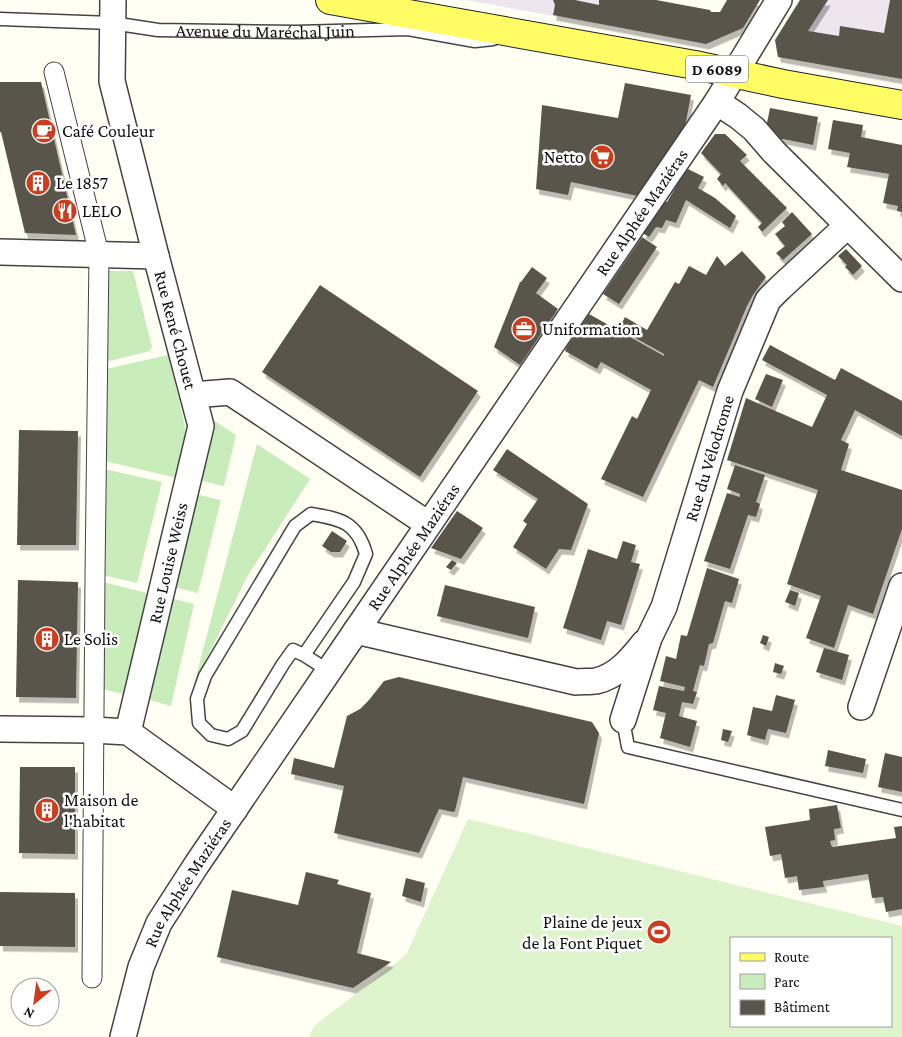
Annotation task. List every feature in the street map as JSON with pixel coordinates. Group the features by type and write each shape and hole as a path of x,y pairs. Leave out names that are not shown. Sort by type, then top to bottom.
{"main road":[{"name":"Avenue du Maréchal Juin","path":"330,0 413,7 531,36 902,105"}],"street":[{"name":"Rue Alphée Maziéras","path":"122,1037 141,967 159,923 428,524 717,102 779,0"},
{"name":"Rue René Chouet","path":"113,12 112,81 193,395 230,392 428,524"},
{"path":"54,72 99,254 92,978"},
{"path":"717,102 754,129 774,152 902,279"},
{"name":"Rue du Vélodrome","path":"623,720 649,638 664,606 730,391 768,300 848,226"},
{"path":"0,252 156,256"},
{"name":"Rue Louise Weiss","path":"128,732 201,426 193,395"},
{"path":"861,707 902,586"},
{"path":"356,631 576,682 597,681 625,666 649,638"},
{"path":"0,729 128,732 235,809"}],"lane":[{"name":"Avenue du Maréchal Juin","path":"0,19 27,21 113,12 158,30 296,32 408,29 475,40 531,36"},
{"path":"304,655 354,582 366,554 362,540 351,527 335,518 311,514 295,526 205,676 197,700 199,723 210,736 228,739 242,731 293,650 329,671"},
{"path":"623,720 628,747 902,810"}],"shaded area":[{"path":"466,0 599,0 597,24"},
{"path":"800,0 902,0 902,79 778,57 775,40"}],"green space":[{"path":"106,271 133,271 152,347 150,351 106,362"},
{"path":"168,355 186,436 177,478 105,461 106,369"},
{"path":"213,420 236,435 224,486 198,480"},
{"path":"257,444 310,479 247,577 194,684"},
{"path":"104,469 162,482 137,583 103,575"},
{"path":"195,494 221,500 198,593 174,587"},
{"path":"103,582 151,594 126,695 103,689"},
{"path":"170,598 194,604 171,706 146,699"},
{"name":"Plaine de jeux de la Font Piquet","path":"468,819 902,926 902,1037 309,1037 314,1026 406,955"}],"building":[{"path":"553,0 575,0 599,5 599,0 656,0 710,10 711,12 720,12 727,0 760,0 743,28 706,44 553,15 555,5"},
{"path":"800,0 828,0 808,31 839,36 840,26 884,33 890,0 902,0 902,79 778,57 775,40"},
{"name":"Le 1857","path":"0,82 41,82 76,235 25,233 0,132"},
{"name":"Netto","path":"625,83 691,95 685,127 638,196 571,182 568,195 536,189 542,105 618,118"},
{"path":"770,108 818,117 813,145 783,139 779,140 766,128"},
{"path":"833,120 863,125 861,137 902,145 902,212 897,211 898,206 883,203 889,174 847,167 850,153 828,149"},
{"path":"715,134 725,134 747,155 740,161 787,208 762,232 758,227 762,223 725,183 723,186 717,179 721,174 701,153"},
{"path":"688,169 704,177 698,188 715,198 736,216 730,228 686,200 676,223 666,220 662,228 656,227 649,237 642,233 662,201 667,202"},
{"path":"792,212 812,234 783,260 776,253 785,246 775,234 785,226 782,222"},
{"path":"642,237 657,247 619,304 603,294"},
{"path":"846,249 862,266 853,275 838,256"},
{"path":"742,251 766,277 747,306 713,387 699,380 643,497 601,479 632,416 637,419 651,390 601,362 597,369 565,351 566,348 589,314 664,356 664,354 619,329 625,317 647,330 675,282 679,284 689,266 706,275 717,256 725,266"},
{"path":"532,267 547,278 536,293 558,309 520,365 494,347 520,282"},
{"path":"320,285 478,391 420,477 262,372"},
{"path":"770,345 835,380 841,368 902,401 902,436 855,410 841,440 849,444 841,470 902,490 902,529 873,614 848,605 834,648 806,638 821,596 787,584 818,490 727,460 746,398 812,427 827,395 762,360"},
{"path":"766,374 783,380 772,407 755,399"},
{"path":"19,430 78,431 76,545 17,545"},
{"path":"507,449 588,504 571,550 559,549 546,569 513,547 527,524 523,521 538,499 493,470"},
{"path":"735,465 765,475 756,502 760,504 756,517 748,515 730,569 704,561 727,493 740,497 740,494 727,489"},
{"path":"457,511 483,528 461,559 431,548"},
{"path":"332,531 347,541 340,552 331,552 322,546"},
{"path":"623,541 636,545 631,562 640,564 621,625 607,621 601,640 563,628 588,549 617,559"},
{"path":"452,560 457,563 451,570 446,567"},
{"path":"707,568 739,579 732,603 725,601 713,643 709,644 704,666 700,665 693,691 697,692 693,704 682,702 679,716 697,721 690,747 660,738 666,713 653,710 659,686 684,691 685,687 660,681 666,656 676,659 681,635 687,636"},
{"name":"Le Solis","path":"18,580 78,582 76,698 16,697"},
{"path":"445,585 535,607 528,638 437,616"},
{"path":"790,590 799,593 795,606 785,602"},
{"path":"763,635 769,637 766,646 760,643"},
{"path":"824,648 849,655 842,680 816,672"},
{"path":"775,663 784,666 781,674 773,672"},
{"path":"399,677 592,722 599,733 584,804 463,777 455,811 439,809 419,853 334,833 344,786 291,774 294,758 334,768 347,716 360,709 384,681"},
{"path":"776,695 795,700 786,733 768,729 765,740 747,735 753,707 772,711"},
{"path":"723,729 732,731 728,742 721,740"},
{"path":"828,750 866,759 863,773 825,766"},
{"path":"885,753 902,757 902,792 878,787"},
{"name":"Maison de l'habitat","path":"20,767 75,767 75,854 19,853"},
{"path":"837,805 841,828 834,829 835,840 830,841 832,847 896,838 894,827 902,826 902,909 886,912 883,897 872,898 868,874 823,881 824,887 799,890 797,876 785,878 781,854 770,856 765,827 810,820 809,809"},
{"path":"306,872 339,880 337,884 371,893 357,953 391,962 353,988 217,957 232,890 298,905"},
{"path":"406,878 425,883 421,902 402,896"},
{"path":"0,892 75,893 75,947 0,946"}],"place":[{"name":"Café Couleur","path":"44,131"},
{"name":"Netto","path":"602,157"},
{"name":"Le 1857","path":"38,183"},
{"name":"LELO","path":"65,211"},
{"name":"Uniformation","path":"524,329"},
{"name":"Le Solis","path":"47,639"},
{"name":"Maison de l'habitat","path":"47,810"},
{"name":"Plaine de jeux de la Font Piquet","path":"659,932"}]}
